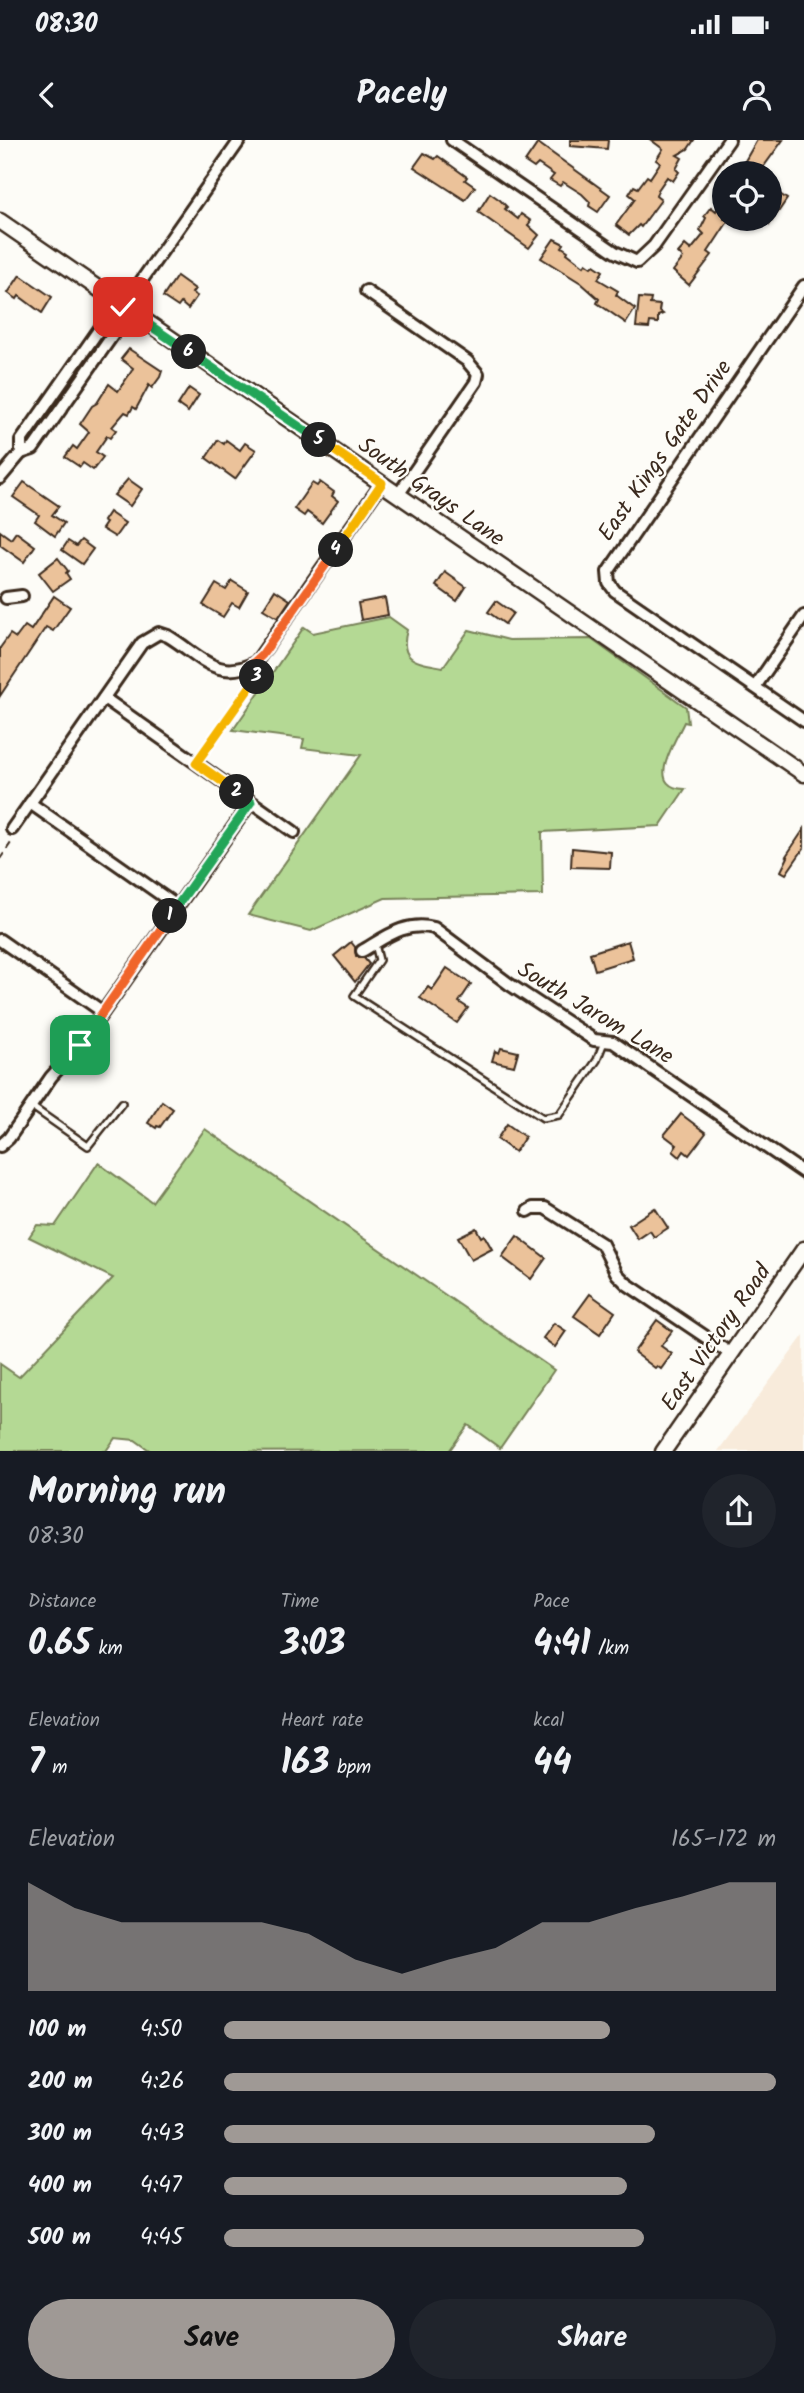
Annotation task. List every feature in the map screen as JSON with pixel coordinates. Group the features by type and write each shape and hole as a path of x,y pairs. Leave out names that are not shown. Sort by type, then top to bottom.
{"street":[{"path":"0,478 21,453 21,441 105,321 123,307 240,140"},
{"path":"454,141 615,252 637,262 654,246 729,140"},
{"name":"South Grays Lane","path":"0,221 804,774"},
{"name":"East Kings Gate Drive","path":"804,286 608,572 609,583 615,591 804,721"},
{"path":"366,291 467,361 478,373 476,382 398,495"},
{"path":"12,829 142,642 159,633 178,642 220,671 232,671 251,665 262,655 382,483"},
{"path":"2,598 22,596"},
{"path":"755,687 804,617"},
{"path":"104,698 294,832"},
{"path":"0,1146 9,1138 103,1012 251,802"},
{"path":"30,803 177,906"},
{"name":"South Jarom Lane","path":"362,951 400,929 419,925 434,928 509,984 594,1040 613,1042 804,1173"},
{"path":"0,940 103,1012"},
{"path":"528,1211 545,1208 602,1244 617,1274 627,1284 731,1354"},
{"name":"East Victory Road","path":"663,1451 804,1249"}],"lane":[{"path":"375,944 379,960 354,996 543,1118 559,1115 597,1060 604,1042"},
{"path":"31,1105 88,1146 112,1112 122,1103"}],"path":[{"path":"196,763 258,679 251,665"},
{"path":"0,859 13,840 12,829"}],"shaded area":[{"path":"804,1335 804,1451 718,1451"}],"green space":[{"path":"389,617 407,630 405,649 412,659 443,667 469,630 509,640 591,639 686,707 688,723 684,722 664,773 666,781 673,787 685,789 660,826 542,832 543,895 385,898 311,931 248,915 361,755 302,748 304,739 233,730 304,627 313,633"},
{"path":"205,1129 554,1370 500,1448 468,1425 449,1451 151,1451 135,1440 115,1438 106,1451 0,1451 0,1364 19,1377 113,1278 29,1237 37,1225 55,1226 98,1163 152,1202"}],"building":[{"path":"570,140 608,140 607,149 570,146"},
{"path":"651,140 694,140 688,149 677,155 682,158 676,169 679,172 673,181 667,177 658,190 656,196 661,200 641,227 639,225 629,235 616,225 635,199 629,194 634,186 638,188 647,176 650,178 660,163 656,160 663,149"},
{"path":"757,140 783,140 768,161 745,161"},
{"path":"538,143 610,195 598,212 589,206 590,202 582,194 563,182 560,186 550,180 554,175 538,164 534,168 525,162"},
{"path":"424,153 435,159 438,156 467,177 465,180 475,187 465,200 414,167"},
{"path":"490,193 518,219 521,214 531,221 528,225 539,235 529,248 478,212"},
{"path":"711,207 712,231 722,231 708,252 712,255 689,285 673,271 683,258 678,253 685,245 691,250 704,234 700,230 706,218 704,216"},
{"path":"554,239 564,244 562,247 567,253 584,266 586,263 592,267 594,265 603,271 598,279 618,291 616,295 635,309 626,323 597,303 599,299 581,283 541,258"},
{"path":"20,275 52,297 42,313 19,296 17,299 8,293"},
{"path":"177,276 195,289 192,293 197,296 188,309 181,303 178,307 163,297"},
{"path":"639,298 651,299 650,304 660,305 659,311 663,314 658,316 658,323 650,322 649,328 636,327"},
{"path":"129,349 162,371 160,377 152,388 149,385 136,409 133,407 129,414 125,412 112,427 116,430 110,438 107,436 96,452 103,457 93,470 83,463 80,467 65,457 73,446 77,449 89,432 80,424 109,384 118,391 131,372 133,368 121,359"},
{"path":"189,388 199,395 188,412 178,405"},
{"path":"218,440 224,444 226,440 240,450 245,443 256,450 235,479 206,458"},
{"path":"128,479 142,489 130,506 114,495"},
{"path":"24,482 59,506 52,515 64,523 55,536 35,521 39,515 13,497"},
{"path":"320,482 334,492 332,496 338,501 322,523 307,512 304,516 294,509 312,483 317,486"},
{"path":"109,512 125,523 115,537 102,529 106,523 103,521"},
{"path":"0,531 11,539 16,532 35,546 24,562 0,545"},
{"path":"81,540 93,549 82,564 62,550 68,541 76,546"},
{"path":"58,558 68,571 66,573 70,579 53,591 39,573"},
{"path":"445,572 466,587 457,601 436,586"},
{"path":"232,581 248,591 239,607 232,603 223,617 203,605 216,584 226,590"},
{"path":"275,590 290,600 278,618 263,609"},
{"path":"54,596 70,607 53,631 46,627 0,696 0,648 10,634 16,638 25,626 31,630"},
{"path":"385,598 388,615 361,620 358,603"},
{"path":"496,601 513,613 505,624 488,612"},
{"path":"804,829 804,848 786,874 781,871 788,857 786,856"},
{"path":"572,848 611,852 610,868 571,867"},
{"path":"628,941 633,958 595,970 590,953"},
{"path":"351,942 356,956 364,958 369,964 355,982 334,956"},
{"path":"447,968 471,984 459,1002 468,1008 457,1023 420,998 428,987 432,990"},
{"path":"501,1048 518,1052 514,1066 492,1061 495,1051 499,1053"},
{"path":"162,1101 173,1109 160,1127 156,1128 148,1123"},
{"path":"681,1114 706,1133 689,1155 684,1151 680,1157 673,1151 677,1145 664,1135"},
{"path":"507,1124 525,1137 515,1152 497,1139"},
{"path":"655,1208 668,1228 654,1237 650,1231 638,1239 629,1225"},
{"path":"476,1228 481,1237 484,1235 492,1249 471,1260 458,1237"},
{"path":"517,1236 546,1258 531,1279 502,1257"},
{"path":"590,1294 615,1312 600,1334 574,1316"},
{"path":"657,1320 672,1331 661,1346 672,1354 661,1369 657,1366 655,1368 634,1352"},
{"path":"554,1323 566,1331 555,1347 543,1338"}],"route":[{"path":"80,1045 251,802 196,763 258,679 251,665 262,655 382,483 123,307"}]}
